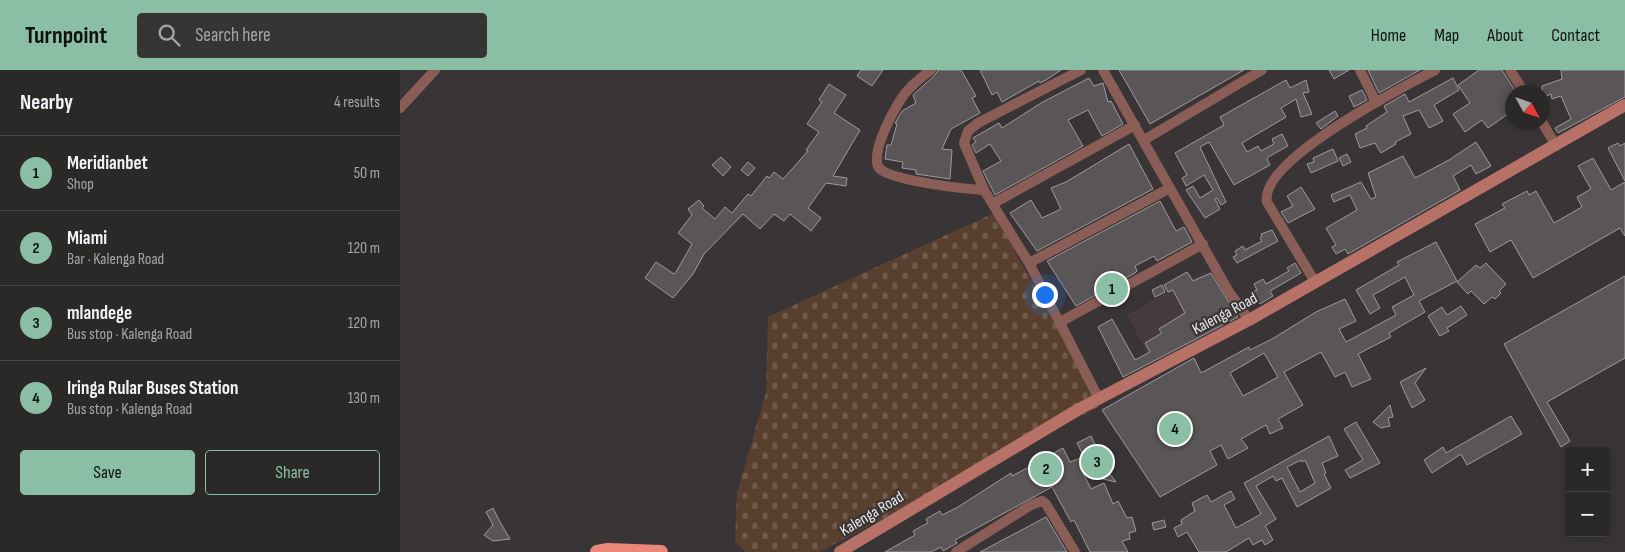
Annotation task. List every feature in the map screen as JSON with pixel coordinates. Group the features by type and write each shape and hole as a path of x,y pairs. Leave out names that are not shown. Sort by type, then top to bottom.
{"highway":[{"path":"597,552 608,550 661,552"}],"main road":[{"name":"Kalenga Road","path":"846,550 1099,399 1249,320 1625,105"}],"street":[{"path":"400,108 435,70"},
{"path":"931,70 907,90 897,106 878,149 876,160 878,166 888,173 938,185 984,190"},
{"path":"1081,70 978,123 968,131 964,143 984,190 994,203 1029,263 1099,399"},
{"path":"1103,70 1229,292 1249,320"},
{"path":"1144,140 1262,70"},
{"path":"1360,70 1376,102"},
{"path":"1316,282 1267,202 1268,190 1277,176 1314,142 1376,102 1435,70"},
{"path":"1510,70 1520,85"},
{"path":"994,203 1135,125"},
{"path":"1547,130 1556,146"},
{"path":"1029,263 1170,188"},
{"path":"1060,322 1203,244"},
{"path":"956,552 1042,501 1063,529 1075,552"}],"shaded area":[{"path":"1205,271 1238,328 1158,375 1127,315"}],"green space":[{"path":"994,213 1100,406 819,552 746,552 735,542 737,493 766,393 768,317"}],"building":[{"path":"861,70 883,70 872,86 857,76"},
{"path":"938,70 961,70 976,96 972,98 980,113 951,129 942,149 952,150 950,179 916,174 916,170 902,168 903,162 885,159 887,145 891,145 897,124 895,123 902,111 916,103 913,95"},
{"path":"980,70 1061,70 1046,80 1040,83 1039,81 1002,102 997,92 992,95"},
{"path":"1119,70 1244,70 1150,124"},
{"path":"1329,70 1349,70 1334,79"},
{"path":"1368,70 1420,70 1379,93"},
{"path":"1479,70 1502,70 1512,85 1505,85 1505,116 1488,128 1482,120 1465,132 1453,114 1470,103 1458,85"},
{"path":"1561,70 1625,70 1625,97 1558,133 1555,128 1571,119 1561,96 1552,99 1550,85 1545,85 1562,79"},
{"path":"1089,78 1094,86 1103,83 1108,102 1111,101 1123,124 1102,136 1088,110 1068,120 1083,146 995,195 983,171 1001,161 990,144 976,153 972,145 976,142 973,138 999,123 1002,128 1041,103"},
{"path":"1453,78 1459,90 1434,105 1443,121 1429,128 1419,110 1403,116 1411,134 1395,142 1396,144 1381,153 1375,143 1360,148 1355,134 1367,128 1366,126 1387,112 1384,106 1405,94 1409,102"},
{"path":"1286,80 1290,88 1306,80 1309,92 1303,93 1312,114 1301,117 1296,99 1281,108 1286,117 1242,143 1247,152 1258,146 1261,151 1274,144 1272,139 1282,134 1288,146 1268,157 1270,165 1234,185 1209,142 1200,147 1226,202 1221,205 1217,198 1215,199 1220,209 1205,218 1186,190 1193,186 1200,198 1213,190 1204,175 1186,186 1182,178 1187,175 1175,153 1224,125 1220,117"},
{"path":"829,84 846,95 834,113 860,130 833,176 847,178 846,186 826,183 808,208 821,218 811,231 790,214 784,221 774,214 760,229 743,214 704,254 693,274 673,298 645,278 656,262 674,274 676,272 692,244 678,233 692,215 688,209 699,200 704,206 702,208 715,219 725,207 732,213 748,194 751,196 767,176 769,178 774,172 783,179 808,151 806,150 819,132 807,124 822,102 819,100"},
{"path":"1362,90 1367,100 1354,107 1349,96"},
{"path":"1335,111 1338,116 1321,129 1316,123"},
{"path":"1476,142 1491,166 1476,174 1471,165 1453,176 1460,190 1348,254 1345,249 1336,254 1332,247 1336,245 1326,228 1357,210 1350,195 1334,202 1331,195 1361,182 1371,199 1376,197 1368,173 1403,156 1415,178 1449,160"},
{"path":"1618,143 1620,146 1625,143 1625,181 1608,148"},
{"path":"1129,144 1153,189 1037,251 1010,213 1031,200 1042,218 1061,209 1051,188 1066,182"},
{"path":"1333,149 1338,161 1311,173 1307,164 1314,162 1313,158"},
{"path":"1347,154 1351,162 1343,166 1339,158"},
{"path":"721,157 731,167 723,176 712,165"},
{"path":"1593,158 1611,190 1625,182 1625,236 1620,228 1533,278 1511,240 1490,252 1475,224 1505,208 1502,204 1527,191 1529,195 1536,191 1554,223 1582,207 1577,197 1591,189 1578,166"},
{"path":"748,162 755,168 748,176 741,170"},
{"path":"1301,187 1315,209 1288,223 1281,212 1293,206 1287,196"},
{"path":"1160,201 1176,231 1184,227 1192,242 1157,261 1154,256 1135,266 1137,271 1135,273 1076,306 1047,261"},
{"path":"1272,230 1278,241 1237,263 1233,257 1237,255 1235,251 1243,246 1245,250 1262,241 1260,238 1261,234"},
{"path":"1436,242 1457,281 1419,301 1425,312 1389,333 1391,337 1358,354 1371,379 1352,387 1345,372 1335,377 1321,352 1284,372 1303,405 1278,419 1283,428 1270,434 1266,425 1241,439 1248,448 1228,459 1221,445 1210,451 1217,465 1160,497 1102,410 1194,358 1201,373 1249,347 1250,350 1272,339 1316,312 1345,299 1356,321 1339,329 1346,342 1396,315 1392,307 1414,295 1405,277 1373,295 1380,308 1370,314 1356,290 1399,265 1397,262","holes":["1264,353 1278,377 1243,396 1230,373"]},
{"path":"1295,263 1301,273 1270,291 1273,296 1260,304 1252,292 1257,290 1254,284 1263,279 1266,284 1289,271 1287,268"},
{"path":"1486,263 1506,284 1499,291 1501,293 1495,299 1492,297 1484,304 1471,291 1468,294 1457,282 1476,265 1480,268"},
{"path":"1187,272 1193,281 1211,273 1238,317 1123,377 1098,327 1112,319 1135,360 1150,352 1145,343 1162,333 1159,329 1185,313 1173,290 1168,292 1164,285"},
{"path":"1625,276 1625,358 1547,402 1570,441 1561,447 1504,344"},
{"path":"1162,285 1165,292 1155,297 1152,290"},
{"path":"1461,306 1467,315 1447,328 1449,331 1440,336 1428,316 1442,307 1447,315"},
{"path":"1426,368 1415,383 1425,400 1412,408 1400,382"},
{"path":"1390,405 1393,417 1388,418 1390,426 1381,428 1373,422"},
{"path":"1511,416 1522,434 1467,465 1461,454 1432,473 1424,460 1443,447 1446,453"},
{"path":"1356,422 1380,463 1350,478 1345,470 1363,460 1344,429"},
{"path":"1091,436 1096,446 1090,448 1116,482 1103,479 1105,468 1083,473 1091,489 1104,483 1113,504 1118,501 1127,518 1132,517 1136,531 1129,533 1130,539 1122,541 1128,552 1090,552 1074,520 1071,522 1052,487 955,540 957,543 943,551 941,547 931,552 885,552 915,535 913,531 928,523 926,519 940,511 942,515 958,507 1011,473 1012,476 1063,448 1070,462 1084,457 1077,443"},
{"path":"1329,436 1338,456 1322,463 1326,473 1324,474 1331,488 1297,507 1282,478 1276,481 1273,476 1256,486 1276,519 1265,526 1273,540 1265,545 1262,540 1253,545 1249,538 1226,552 1199,552 1187,532 1178,537 1174,528 1182,524 1181,520 1195,511 1192,503 1207,495 1211,502 1231,491 1235,499 1224,505 1236,528 1261,514 1244,483","holes":["1301,460 1302,462 1305,460 1315,483 1300,492 1287,467"]},
{"path":"493,508 510,539 493,541 484,535 493,525 486,512"},
{"path":"1046,517 1067,552 980,552 1031,525"},
{"path":"1164,520 1166,527 1154,530 1152,523"}],"place":[{"name":"Meridianbet","path":"1112,289"},
{"name":"Iringa Rular Buses Station","path":"1175,429"},
{"name":"mlandege","path":"1097,462"},
{"name":"Miami","path":"1046,469"}]}
